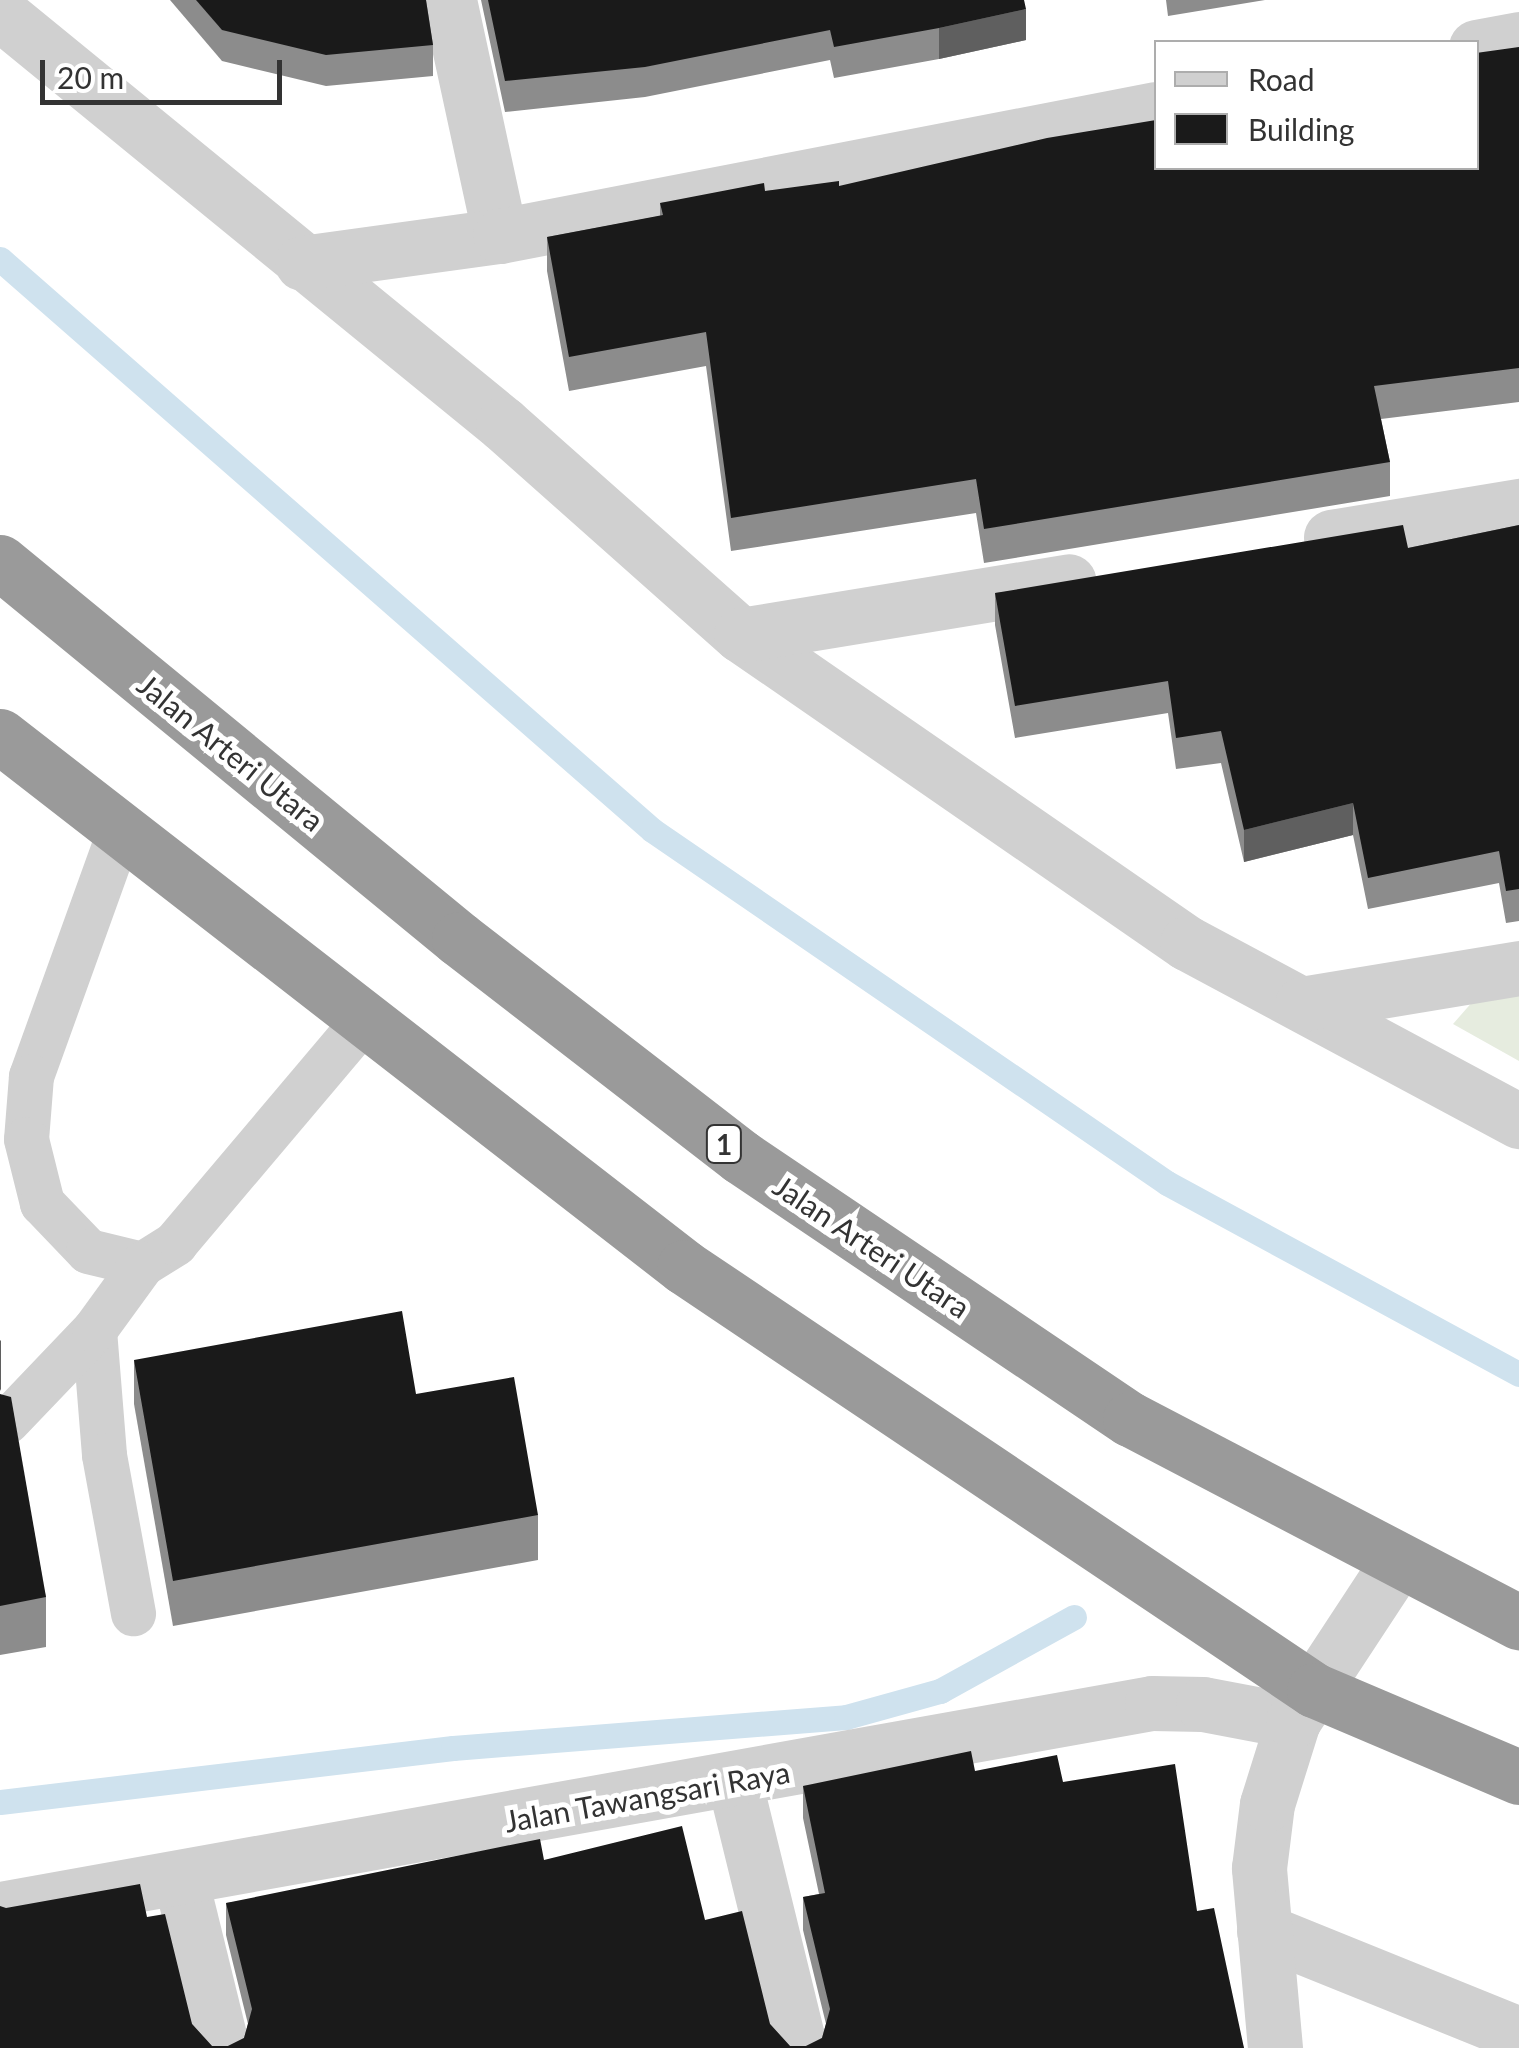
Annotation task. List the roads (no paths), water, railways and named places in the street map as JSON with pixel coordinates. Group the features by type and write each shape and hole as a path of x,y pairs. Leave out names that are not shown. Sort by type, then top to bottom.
{"highway":[{"name":"Jalan Arteri Utara","path":"0,562 459,939 741,1157 1130,1419 1519,1622"},
{"path":"0,736 362,1022 684,1266 1304,1705 1519,1777"}],"street":[{"path":"449,0 500,236"},
{"path":"0,13 503,424 742,635 1188,943 1519,1121"},
{"path":"1479,46 1519,39"},
{"path":"302,263 500,236 1154,109"},
{"path":"1286,545 1519,506"},
{"path":"742,635 1111,574"},
{"path":"1302,1004 1519,968"},
{"path":"1275,2048 1260,1868 1267,1804 1304,1705 1398,1561"},
{"name":"Jalan Tawangsari Raya","path":"0,1909 182,1881 1152,1704 1304,1705"},
{"path":"734,1780 800,2048"},
{"path":"182,1881 222,2048"},
{"path":"1264,1931 1519,2034"}],"lane":[{"path":"120,829 31,1076 26,1139 42,1203 88,1251 142,1264"},
{"path":"6,1422 94,1330 142,1264 194,1223 362,1022"},
{"path":"94,1330 104,1454 133,1612"}],"waterway":[{"path":"0,259 652,830 1167,1183 1519,1374"},
{"path":"0,1802 453,1748 846,1717 940,1691 1074,1617"}]}
